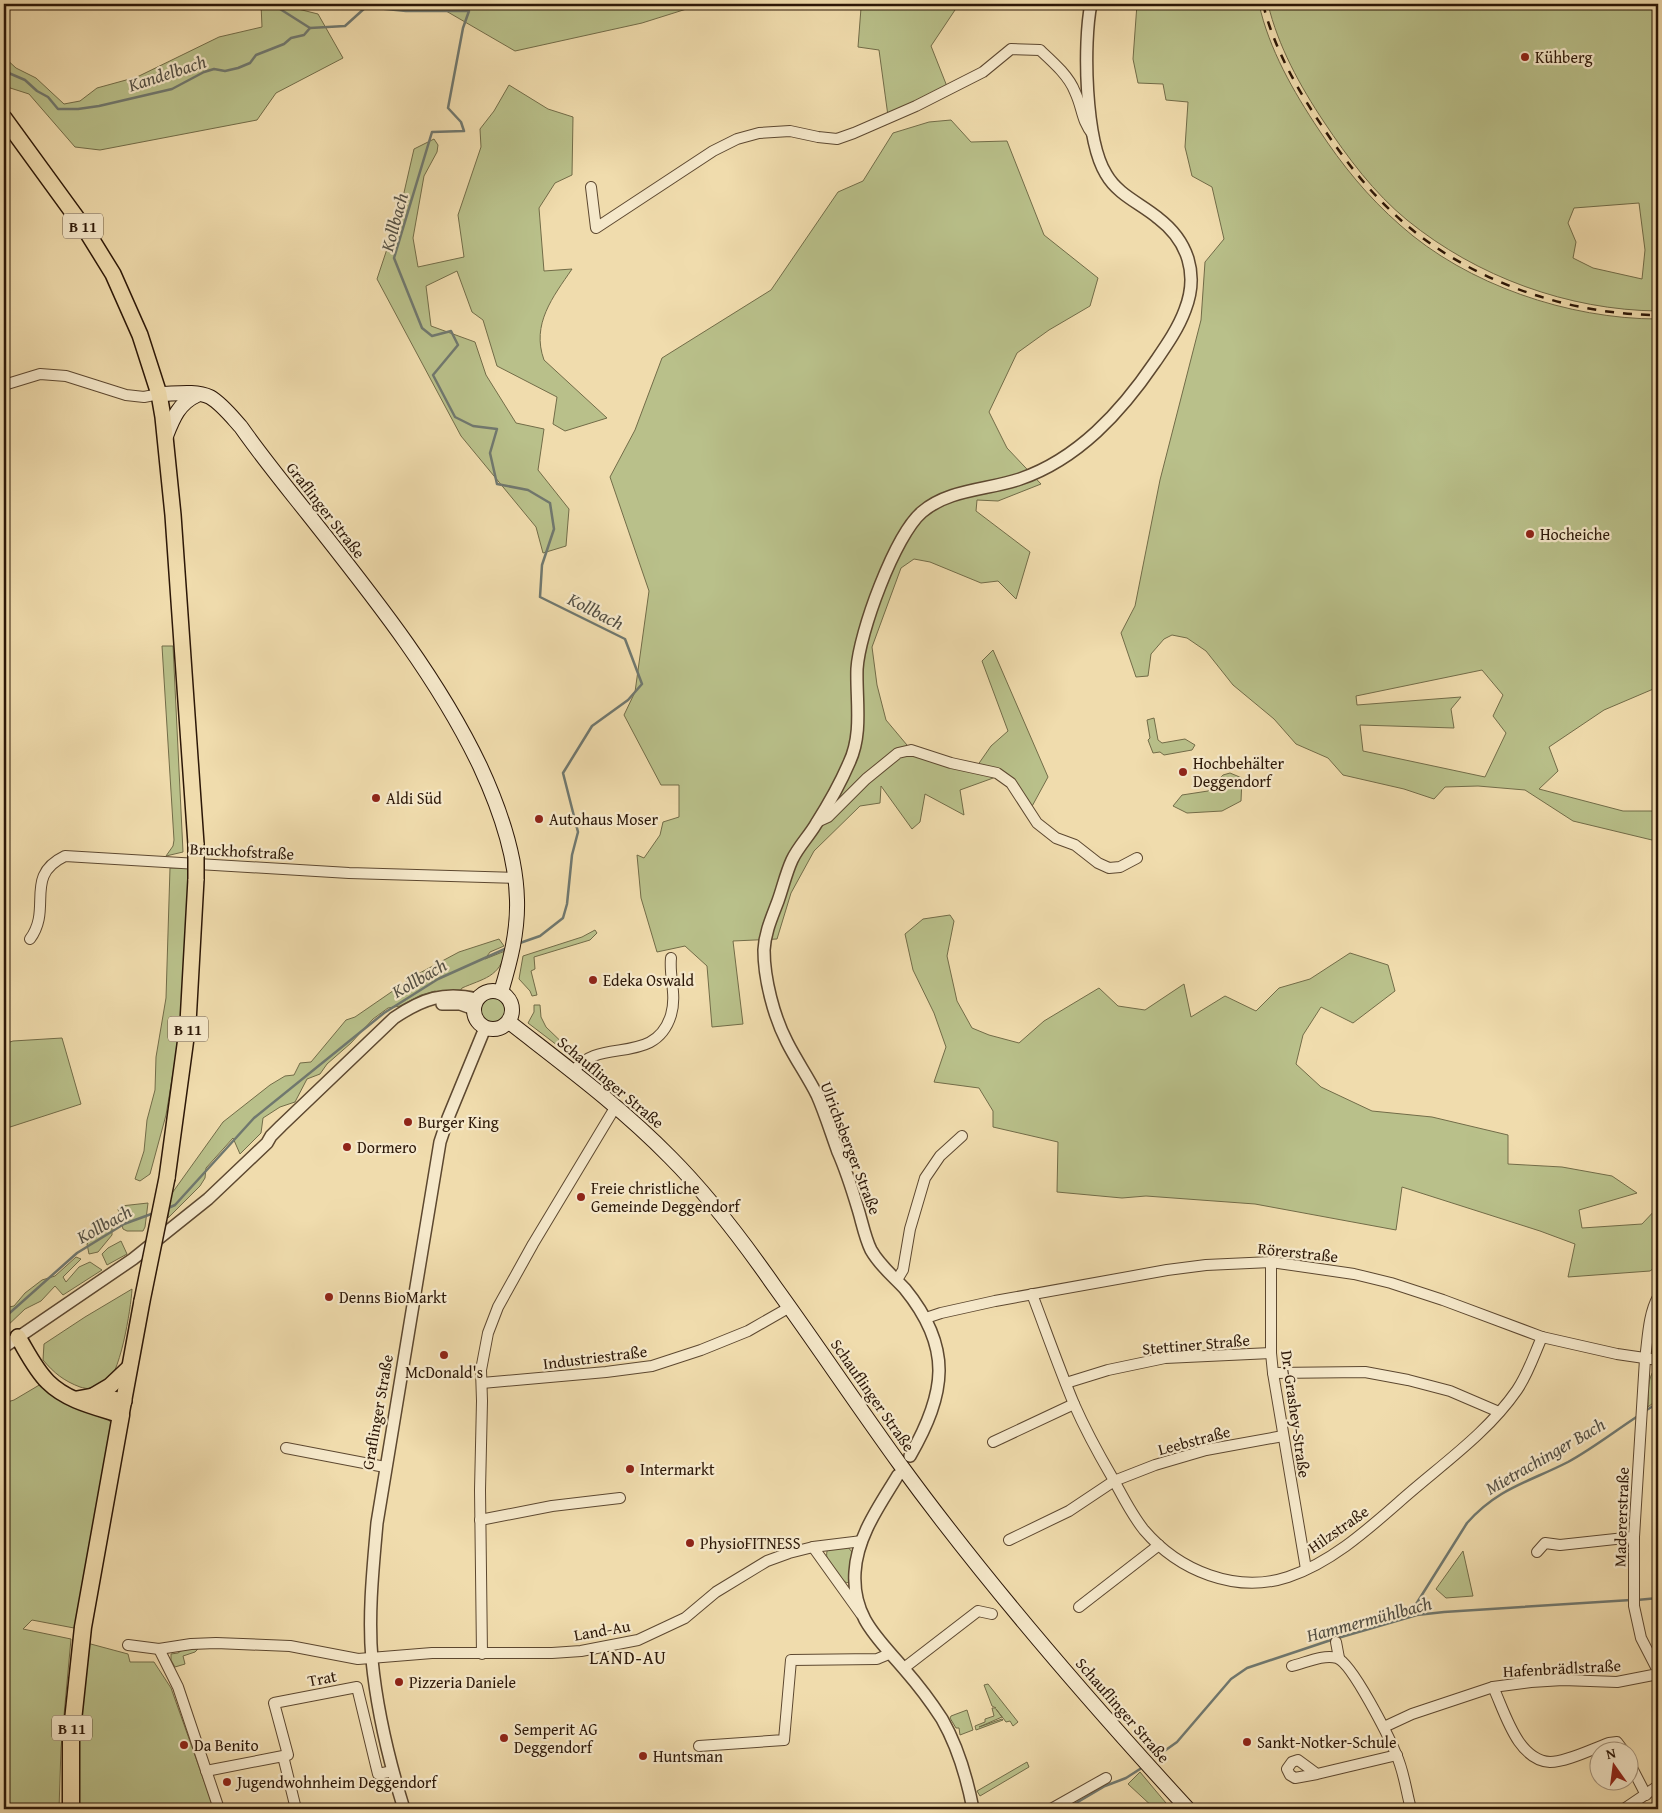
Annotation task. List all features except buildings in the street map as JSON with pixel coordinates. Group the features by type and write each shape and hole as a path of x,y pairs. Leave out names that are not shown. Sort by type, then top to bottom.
{"highway":[{"name":"B 11","path":"70,1809 71,1739 83,1627 122,1408"}],"main road":[{"name":"B 11","path":"4,118 87,232 113,274 140,335 158,394 166,436 196,844 193,964 188,1023 167,1178 122,1408"},
{"name":"Graflinger Straße","path":"158,394 209,397 221,405 241,427 393,625 429,676 464,734 487,781 503,825 515,878 517,900 515,937 501,992"},
{"path":"166,436 173,417 181,405 187,399 197,395"},
{"path":"488,992 501,992 512,1004 512,1016 509,1022 498,1029 485,1028 475,1019 475,1004 488,992"},
{"name":"Schauflinger Straße","path":"509,1022 574,1071 616,1106 670,1156 700,1189 753,1254 898,1462 1001,1595 1140,1757 1188,1809"},
{"path":"18,1337 48,1382 62,1392 88,1406 122,1408"},
{"path":"77,1399 93,1396 110,1386 129,1368"},
{"path":"93,1396 122,1408"}],"street":[{"name":"Ulrichsberger Straße","path":"910,1456 920,1439 937,1400 939,1366 935,1340 926,1318 897,1280 881,1266 869,1246 850,1184 816,1094 786,1041 776,1018 764,950 768,926 793,858 817,822 850,762 855,748 858,724 857,666 863,632 891,561 909,526 918,516 937,502 963,493 1030,476 1051,465 1082,444 1116,412 1137,388 1176,330 1185,312 1192,273 1184,247 1172,231 1158,218 1122,194 1104,172 1100,162 1093,135 1088,86 1087,26 1091,4"},
{"path":"591,187 596,228 713,151 737,139 759,133 790,131 837,139 916,106 983,72 1011,49 1040,50 1057,66 1075,91 1085,125 1093,135"},
{"path":"4,385 40,374 66,376 126,395 144,397 158,394"},
{"path":"817,822 828,817 866,779 898,753 912,750 951,763 997,773 1011,783 1037,823 1056,838 1075,845 1098,863 1109,868 1120,867 1137,858"},
{"name":"Bruckhofstraße","path":"30,939 35,932 40,918 42,876 46,868 65,856 349,873 515,878"},
{"path":"574,1071 578,1064 589,1057 647,1045 661,1035 671,1015 674,992 670,970 671,958"},
{"path":"4,1347 133,1260 208,1198 267,1143 281,1126 394,1018 412,1006 447,995 462,996 475,1004"},
{"name":"Graflinger Straße","path":"404,1809 392,1772 382,1724 372,1658 372,1577 377,1523 440,1142 485,1028"},
{"path":"482,1654 480,1520 481,1370 488,1333 495,1314 533,1244 616,1106"},
{"path":"897,1280 902,1270 910,1228 925,1178 940,1156 962,1136"},
{"name":"Rörerstraße","path":"926,1318 941,1313 1032,1294 1206,1265 1271,1262 1347,1272 1391,1283 1443,1300 1542,1337 1645,1359 1658,1360"},
{"name":"Dr.-Grashey-Straße","path":"1271,1262 1271,1353 1273,1374 1282,1436 1306,1568"},
{"name":"Hilzstraße","path":"1032,1294 1074,1404 1114,1481 1144,1530 1159,1545 1199,1572 1220,1580 1242,1582 1265,1582 1288,1577 1315,1565 1342,1548 1374,1523 1451,1458 1499,1412 1517,1390 1542,1337"},
{"name":"Madererstraße","path":"1658,1297 1654,1304 1645,1359 1634,1537 1634,1606 1641,1638 1658,1672"},
{"name":"Industriestraße","path":"482,1383 652,1366 701,1350 748,1331 790,1308"},
{"name":"Stettiner Straße","path":"1066,1383 1108,1370 1165,1358 1271,1353"},
{"path":"1273,1374 1364,1372 1408,1380 1450,1391 1499,1412"},
{"path":"993,1442 1074,1404"},
{"name":"Leebstraße","path":"1114,1481 1155,1465 1206,1450 1282,1436"},
{"path":"286,1448 386,1467"},
{"path":"862,1616 857,1597 855,1572 862,1541 869,1524 898,1475"},
{"path":"1010,1540 1069,1511 1114,1481"},
{"path":"480,1520 552,1506 620,1498"},
{"path":"1537,1552 1545,1543 1560,1545 1634,1537"},
{"name":"Land-Au","path":"372,1658 425,1653 552,1653 638,1640 685,1618 716,1592 767,1561 813,1547 862,1541"},
{"path":"1079,1607 1159,1545"},
{"path":"813,1547 870,1630 923,1691 950,1734 966,1780 973,1809"},
{"path":"904,1668 978,1611 992,1614"},
{"path":"1336,1642 1339,1658 1355,1677 1384,1726 1397,1755 1411,1809"},
{"name":"Trat","path":"128,1644 159,1649 191,1644 290,1646 358,1659 372,1658"},
{"path":"159,1649 178,1687 218,1809"},
{"path":"699,1746 784,1740 791,1660 877,1659 889,1654"},
{"path":"1292,1666 1323,1658 1339,1658"},
{"name":"Hafenbrädlstraße","path":"1384,1726 1420,1711 1493,1686 1563,1680 1617,1682 1658,1672"},
{"path":"1493,1686 1517,1740 1526,1752 1537,1759 1550,1762 1563,1760 1590,1750"},
{"name":"Trat","path":"288,1755 274,1704 357,1687 378,1774 392,1772"},
{"path":"1317,1774 1397,1755"},
{"path":"206,1771 283,1756 296,1809"},
{"path":"1051,1809 1106,1778"},
{"path":"1640,1783 1646,1795"},
{"path":"1624,1809 1658,1786"}],"green space":[{"path":"261,4 296,4 298,9 318,14 343,58 276,93 257,120 100,150 75,147 29,94 4,86 4,57 16,68 36,78 64,104 80,101 97,88 137,77 219,37 262,27"},
{"path":"434,4 515,4 521,10 528,4 787,4 696,6 642,23 515,51"},
{"path":"860,4 959,4 931,46 948,89 888,116 879,50 858,47"},
{"path":"1137,4 1259,4 1269,37 1283,69 1300,100 1346,168 1377,203 1400,225 1456,265 1488,281 1521,294 1555,305 1590,313 1658,319 1658,687 1604,710 1549,747 1558,771 1539,789 1623,811 1658,811 1658,839 1652,840 1573,821 1525,790 1478,786 1445,787 1434,799 1404,789 1343,775 1328,758 1296,744 1274,719 1233,685 1206,651 1187,638 1172,635 1164,639 1151,654 1148,676 1136,677 1121,633 1135,606 1160,480 1201,320 1205,262 1224,239 1212,187 1192,176 1185,147 1188,102 1166,100 1163,84 1138,83 1133,59","holes":["1482,670 1503,695 1493,716 1506,733 1485,777 1363,751 1360,725 1454,728 1451,709 1461,697 1357,705 1356,696"]},
{"path":"1268,4 1658,4 1658,311 1624,309 1591,304 1557,297 1525,286 1493,274 1463,258 1407,220 1383,198 1342,149 1291,65 1272,20","holes":["1639,203 1645,250 1642,279 1593,268 1573,258 1576,242 1568,223 1574,208"]},
{"path":"509,85 548,109 573,117 572,175 555,183 539,208 544,271 572,269 546,312 540,335 541,347 544,360 607,418 565,431 553,424 557,397 497,366 483,320 472,312 457,271 426,286 431,326 475,342 486,375 516,423 544,429 538,470 569,509 566,546 543,553 536,527 461,436 377,279 400,210 414,149 434,139 438,145 437,152 424,176 413,238 418,267 464,257 458,215 481,147 480,129 494,111"},
{"path":"951,120 971,142 1007,141 1044,235 1098,278 1090,306 1049,330 1017,353 989,412 1007,448 1041,484 998,501 977,500 976,511 1030,552 1016,599 998,581 981,583 930,562 914,559 901,568 872,647 877,685 886,720 912,751 975,769 991,746 1008,731 982,661 993,650 1048,777 1030,810 1007,783 996,777 960,790 964,815 925,794 920,822 912,829 881,786 880,803 860,806 814,851 791,893 777,939 733,941 743,1024 712,1027 707,966 685,946 657,952 641,898 637,855 644,858 660,835 663,822 679,817 679,785 661,785 624,715 635,692 649,591 610,477 635,430 662,358 771,290 838,192 863,181 893,133 929,122"},
{"path":"162,646 173,646 183,852 166,856 173,846 174,840"},
{"path":"1154,718 1158,740 1162,743 1185,739 1195,745 1192,750 1164,755 1160,752 1153,753 1148,740 1150,738 1147,720"},
{"path":"1230,773 1242,778 1241,801 1222,811 1187,813 1173,806 1182,795 1208,791 1223,775"},
{"path":"170,868 189,868 188,931 181,1025 166,1115 150,1174 140,1181 135,1179 144,1151 147,1120 155,1090 156,1057 166,998"},
{"path":"950,915 954,921 947,956 957,1001 972,1028 1019,1043 1044,1021 1099,988 1118,1006 1145,1010 1184,984 1191,1017 1225,996 1256,1011 1279,988 1310,979 1350,953 1388,965 1395,991 1353,1023 1321,1007 1303,1035 1296,1064 1321,1087 1372,1111 1432,1117 1508,1135 1508,1164 1562,1167 1612,1176 1637,1193 1579,1210 1582,1228 1642,1224 1658,1207 1658,1265 1650,1271 1568,1277 1575,1244 1402,1187 1396,1230 1255,1204 1146,1196 1122,1198 1057,1192 1058,1142 993,1127 993,1111 979,1088 934,1082 946,1047 934,1013 913,970 905,934 923,919"},
{"path":"595,930 597,933 590,940 534,957 535,969 531,971 537,995 532,996 519,979 523,956 582,937"},
{"path":"499,939 504,946 490,952 485,959 505,951 503,960 495,972 462,988 460,991 439,993 435,991 421,995 400,1006 388,1008 373,1019 351,1043 327,1064 320,1074 307,1079 295,1102 280,1107 263,1118 261,1133 240,1154 233,1138 206,1168 205,1178 200,1186 168,1218 170,1196 223,1122 270,1085 285,1076 294,1075 300,1063 311,1062 346,1020 355,1017 416,975 459,952"},
{"path":"493,994 503,999 508,1009 503,1019 493,1024 483,1019 478,1009 483,999"},
{"path":"534,1005 540,1005 541,1017 546,1027 574,1054 570,1055 528,1023 534,1012"},
{"path":"62,1038 81,1104 4,1129 4,1044 13,1041"},
{"path":"148,1203 143,1231 127,1231 123,1229 118,1209 121,1206"},
{"path":"102,1224 112,1227 112,1235 98,1252 89,1254 87,1244"},
{"path":"121,1241 127,1254 107,1265 102,1254 108,1248"},
{"path":"76,1257 81,1259 63,1277 66,1282 79,1267 90,1262 102,1270 63,1295 55,1286 41,1301 25,1309 4,1329 4,1308 14,1306 25,1293 42,1280 55,1276"},
{"path":"132,1289 124,1342 115,1371 103,1387 88,1389 74,1385 51,1369 43,1360 44,1344"},
{"path":"1658,1367 1658,1399 1648,1407 1650,1379 1654,1370"},
{"path":"41,1384 103,1413 112,1424 74,1628 32,1620 23,1629 71,1639 61,1748 59,1809 4,1809 4,1403 14,1400"},
{"path":"847,1546 852,1552 850,1580 847,1583 831,1566 827,1553 828,1549"},
{"path":"1463,1551 1473,1596 1446,1598 1436,1589"},
{"path":"87,1643 128,1654 130,1662 154,1662 171,1688 214,1809 78,1809 76,1753"},
{"path":"184,1649 198,1649 183,1656 185,1664 175,1667 171,1660 171,1654 178,1653"},
{"path":"988,1684 1018,1722 1013,1726 1010,1721 1006,1722 996,1709 1002,1717 979,1727 1003,1720 976,1730 975,1726 985,1722 985,1719 994,1716 992,1708 996,1708 992,1706 984,1685"},
{"path":"967,1710 973,1730 960,1735 959,1728 956,1728 950,1718"},
{"path":"1027,1762 1029,1767 980,1796 977,1791"},
{"path":"1140,1772 1171,1809 1155,1809 1128,1784"}],"waterway":[{"name":"Kollbach","path":"280,4 280,9 310,28 345,26 366,7 406,11 469,11 463,28 448,108 461,122 464,131 432,132 394,258 422,328 432,336 451,331 458,345 433,375 455,417 473,426 497,429 490,453 497,484 528,490 550,503 554,529 542,565 540,597 625,639 642,684 628,700 592,726 563,773 578,832 572,855 567,904 563,918 540,936 517,944"},
{"name":"Kandelbach","path":"4,71 25,80 37,91 48,97 58,109 78,109 172,89 204,72 214,69 225,71 238,68 250,63 256,55 284,44 291,38 304,35 310,28"},
{"name":"Kollbach","path":"166,1209 175,1205 254,1118 384,1013 438,979 507,948"},
{"name":"Kollbach","path":"4,1318 77,1253 124,1224 154,1213"},
{"name":"Mietrachinger Bach","path":"1645,1411 1658,1403"},
{"name":"Mietrachinger Bach","path":"1408,1617 1467,1523 1479,1511 1502,1494 1577,1457 1638,1416"},
{"name":"Hammermühlbach","path":"1637,1600 1658,1598"},
{"name":"Hammermühlbach","path":"1156,1757 1177,1742 1231,1679 1247,1668 1331,1640 1417,1615 1631,1600"},
{"name":"Hammermühlbach","path":"1066,1809 1105,1786 1126,1778 1140,1769"}],"railway":[{"path":"1263,4 1273,36 1287,68 1304,98 1359,177 1403,222 1430,243 1459,261 1522,291 1590,309 1658,315"}],"place":[{"name":"Kühberg","path":"1525,57"},
{"name":"Hocheiche","path":"1530,534"},
{"name":"Hochbehälter Deggendorf","path":"1183,772"},
{"name":"Aldi Süd","path":"376,798"},
{"name":"Autohaus Moser","path":"539,819"},
{"name":"Edeka Oswald","path":"593,980"},
{"name":"Burger King","path":"408,1122"},
{"name":"Dormero","path":"347,1147"},
{"name":"Freie christliche Gemeinde Deggendorf","path":"581,1197"},
{"name":"Denns BioMarkt","path":"329,1297"},
{"name":"McDonald's","path":"444,1355"},
{"name":"Intermarkt","path":"630,1469"},
{"name":"PhysioFITNESS","path":"690,1543"},
{"name":"Pizzeria Daniele","path":"399,1682"},
{"name":"Semperit AG Deggendorf","path":"504,1738"},
{"name":"Sankt-Notker-Schule","path":"1247,1742"},
{"name":"Da Benito","path":"184,1745"},
{"name":"Huntsman","path":"643,1756"},
{"name":"Jugendwohnheim Deggendorf","path":"227,1782"}],"district":[{"name":"LAND-AU","path":"628,1657"}]}
